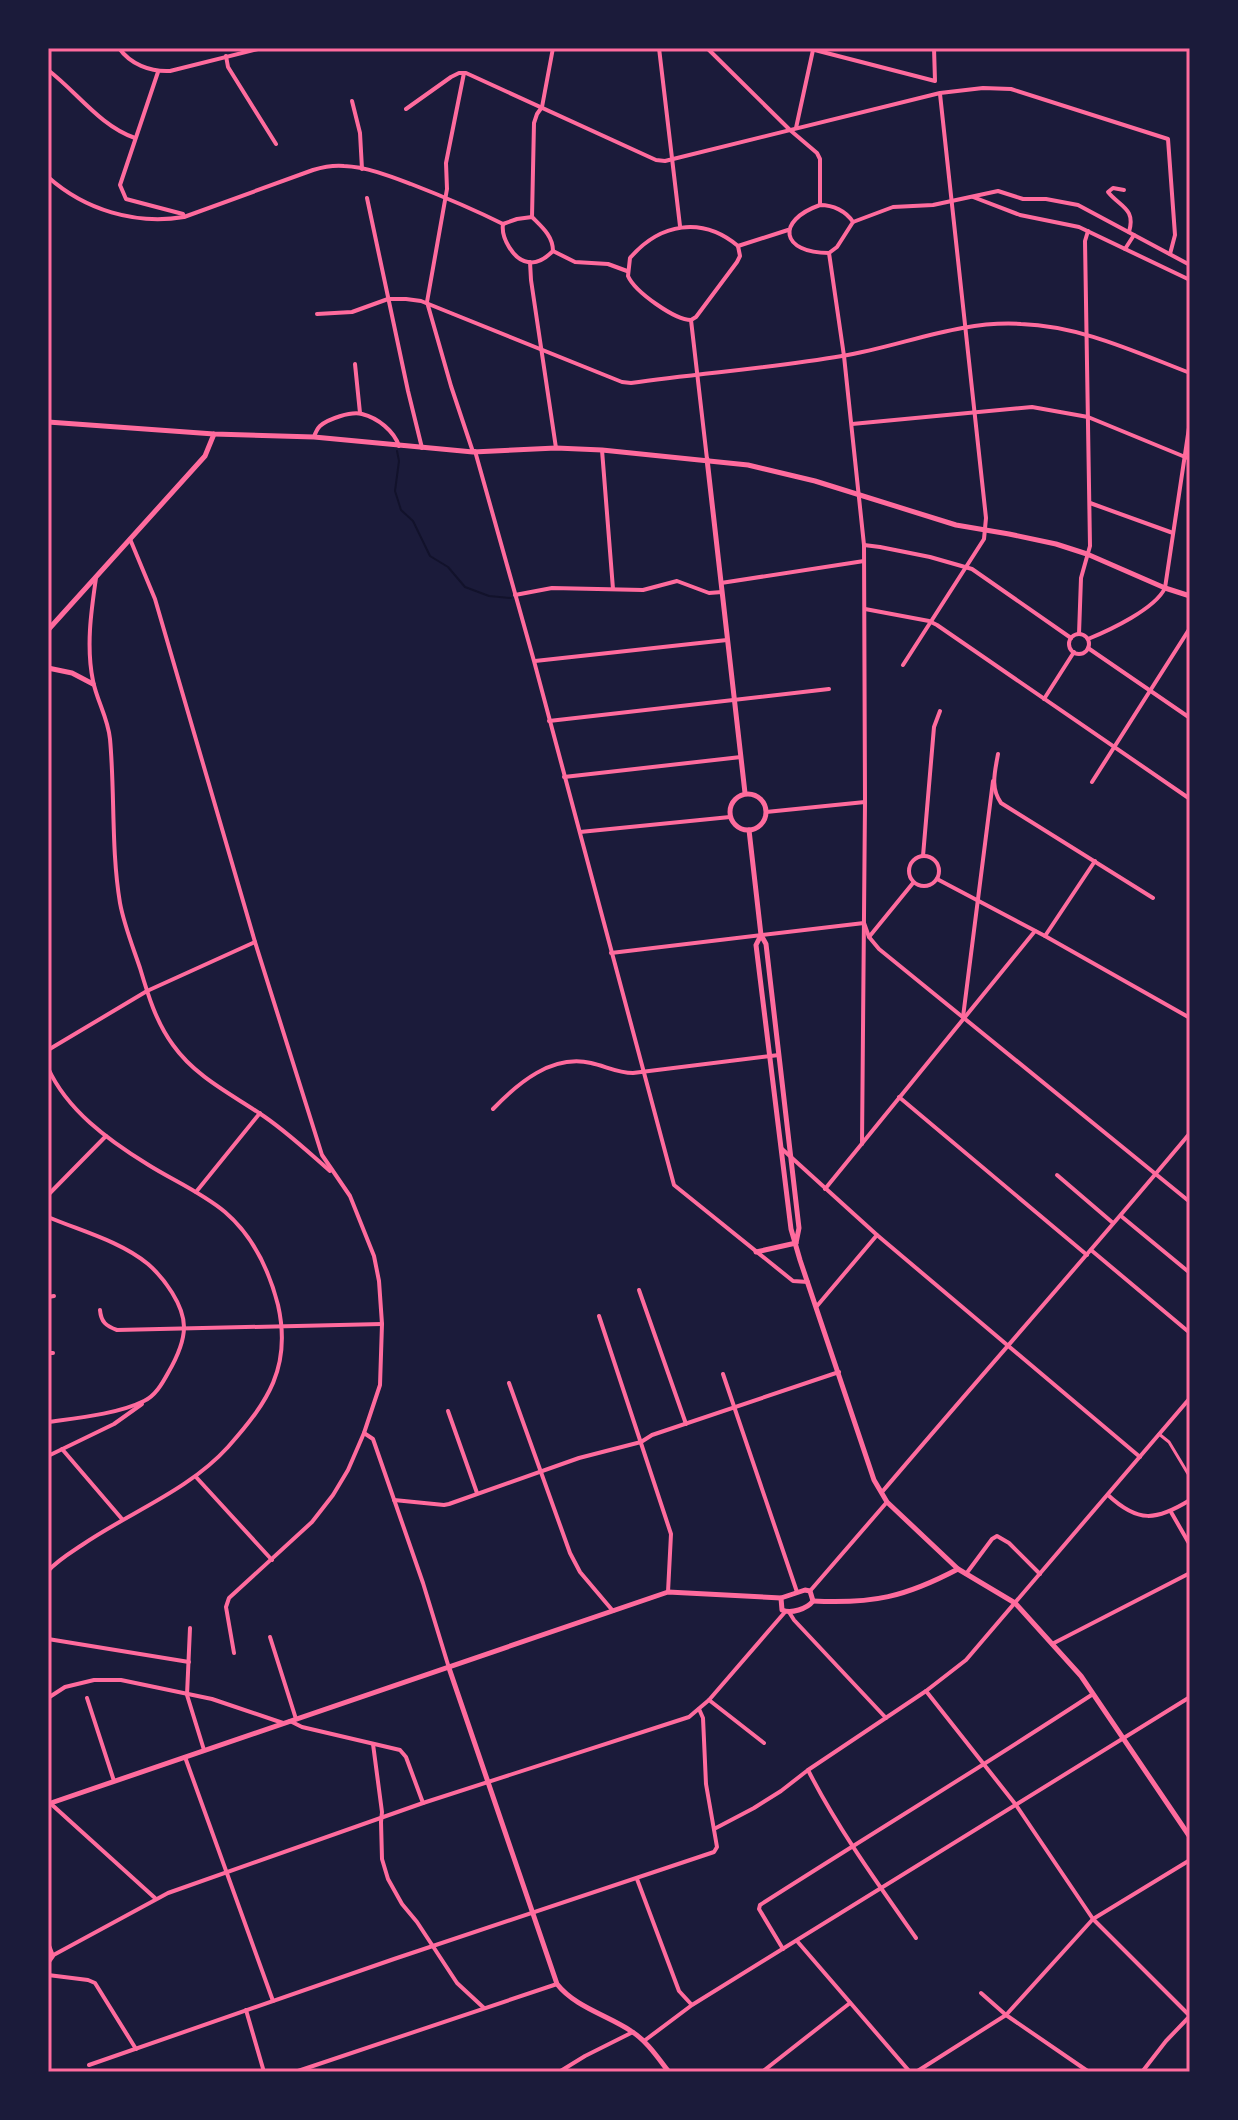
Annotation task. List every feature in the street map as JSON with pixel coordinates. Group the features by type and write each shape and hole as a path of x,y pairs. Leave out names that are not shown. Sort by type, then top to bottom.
{"street":[{"path":"119,48 134,62 158,72 262,48"},
{"path":"553,48 542,107 534,123 532,217 549,235 553,251 575,262 608,264 627,271"},
{"path":"659,48 680,226"},
{"path":"707,48 818,156 820,205"},
{"path":"807,48 935,81 934,48"},
{"path":"793,129 813,50"},
{"path":"226,56 228,67 276,144"},
{"path":"48,70 105,122 135,138"},
{"path":"158,72 120,185 121,193 126,199 183,214 184,217"},
{"path":"464,73 446,163 447,187 427,304 474,452 534,661 674,1185 793,1281 808,1282"},
{"path":"406,109 451,77 464,73 656,160 672,160 940,93 983,88 1011,89 1168,139 1175,235 1170,254"},
{"path":"903,665 984,539 986,518 940,93"},
{"path":"352,101 360,133 362,169"},
{"path":"48,177 80,201 150,220 184,217 313,170 338,166 384,174 474,209 503,224"},
{"path":"1124,190 1113,188 1108,192 1129,213 1132,233 1125,249"},
{"path":"788,230 790,239 797,245 815,252 829,253 837,247 853,222 893,207 933,205 998,191 1023,199 1075,204 1190,265"},
{"path":"973,197 1020,215 1069,224 1088,231 1190,280"},
{"path":"367,198 422,448"},
{"path":"738,246 788,230 801,216 820,205 840,210 853,222"},
{"path":"503,224 532,217"},
{"path":"503,224 503,233 511,249 523,261 545,258 553,251"},
{"path":"680,226 705,230 738,246 740,256 737,262 691,320 677,317 635,288 629,280 629,260 634,254 664,232 680,226"},
{"path":"1079,634 1081,578 1090,546 1085,241 1088,231"},
{"path":"829,253 844,356 864,545 862,1144"},
{"path":"530,262 556,448"},
{"path":"317,314 352,312 388,299 406,299 427,304 631,383 844,356 965,327 1023,324 1087,334 1190,373"},
{"path":"691,320 745,793"},
{"path":"355,364 360,413"},
{"path":"852,424 1026,406 1088,417 1187,458"},
{"path":"314,437 322,424 360,413 389,429 399,446"},
{"path":"1088,639 1142,611 1165,588 1187,458 1190,421"},
{"path":"48,422 214,434 314,437 474,452 556,448 707,459 776,471 956,525 1032,538 1087,554 1190,596"},
{"path":"48,630 205,456 214,434"},
{"path":"602,450 613,589"},
{"path":"1090,503 1173,533"},
{"path":"130,539 155,599 255,942 322,1155 350,1196 374,1256 379,1281 382,1324 380,1385 364,1433 348,1470 312,1522 229,1598 226,1607 234,1653"},
{"path":"864,545 930,557 972,569 1071,638"},
{"path":"721,583 864,561"},
{"path":"97,576 89,654 93,684 106,714 110,737 120,904 159,1022 174,1047 189,1063 219,1088 260,1113 335,1175"},
{"path":"515,595 552,588 643,590 677,581 709,593 722,592"},
{"path":"865,609 929,621 1190,799"},
{"path":"1092,782 1188,638 1190,628"},
{"path":"1071,638 1085,635 1088,648"},
{"path":"1071,638 1070,647 1074,652 1080,654 1088,648"},
{"path":"534,661 727,640"},
{"path":"1088,648 1190,718"},
{"path":"1044,699 1074,652"},
{"path":"48,668 72,673 93,684"},
{"path":"549,721 829,689"},
{"path":"923,856 934,727 940,711"},
{"path":"963,1019 998,754"},
{"path":"564,777 741,757"},
{"path":"993,781 995,794 1004,806 1153,898"},
{"path":"745,793 760,798 766,812 759,826 749,830 737,827 730,817 731,805 745,793"},
{"path":"766,812 865,802"},
{"path":"580,832 730,817"},
{"path":"749,830 791,1157 799,1228 796,1243"},
{"path":"923,856 931,858 939,871 937,879 926,886 913,882 909,876 910,864 923,856"},
{"path":"1045,936 1095,861"},
{"path":"937,879 1190,1018"},
{"path":"869,937 913,882"},
{"path":"611,953 864,923"},
{"path":"864,923 869,937 879,949 1190,1202"},
{"path":"825,1189 1035,931"},
{"path":"761,935 756,945 791,1229 874,1480 887,1502 958,1569 1015,1603 1081,1676 1190,1837"},
{"path":"48,1050 147,991 255,942"},
{"path":"493,1109 513,1088 553,1064 575,1060 624,1073 779,1055"},
{"path":"48,1068 56,1085 73,1107 106,1136 146,1164 196,1192 224,1211 239,1226 269,1272 282,1326 283,1353 278,1375 257,1412 227,1448 196,1477 122,1519 68,1554 48,1571"},
{"path":"899,1097 1190,1333"},
{"path":"196,1192 260,1113"},
{"path":"881,1493 1190,1133"},
{"path":"48,1195 106,1136"},
{"path":"781,1148 877,1235 1140,1457"},
{"path":"315,1158 322,1155"},
{"path":"1057,1175 1114,1224"},
{"path":"1120,1216 1190,1273"},
{"path":"48,1217 126,1249 150,1266 171,1291 181,1311 184,1327 170,1370 147,1400 114,1424 48,1456"},
{"path":"817,1306 877,1235"},
{"path":"756,1252 796,1243"},
{"path":"639,1290 686,1424"},
{"path":"100,1310 101,1319 117,1330 382,1324"},
{"path":"599,1316 671,1534 668,1592"},
{"path":"394,1500 444,1505 612,1448 641,1442 652,1435 839,1372"},
{"path":"723,1374 797,1592"},
{"path":"509,1383 570,1553 580,1572 613,1611"},
{"path":"714,1829 781,1791 966,1660 1190,1398"},
{"path":"48,1422 110,1411 147,1400"},
{"path":"448,1411 477,1493"},
{"path":"364,1433 373,1439 557,1984 571,1998 633,2032 669,2072"},
{"path":"1159,1434 1169,1442 1190,1477"},
{"path":"62,1449 122,1519"},
{"path":"196,1477 272,1560"},
{"path":"1108,1495 1129,1512 1148,1517 1171,1512 1190,1500"},
{"path":"810,1591 887,1502"},
{"path":"1171,1512 1190,1545"},
{"path":"966,1574 997,1536 1009,1543 1040,1574"},
{"path":"48,1943 50,1959 155,1898 423,1803 689,1717 709,1700 787,1612 810,1605 813,1601 842,1602 898,1596 958,1569"},
{"path":"1052,1644 1190,1573"},
{"path":"155,1898 49,1804 668,1592 781,1598 810,1591"},
{"path":"810,1591 813,1601"},
{"path":"781,1598 781,1606 886,1718"},
{"path":"190,1628 187,1695 204,1750"},
{"path":"270,1637 290,1721"},
{"path":"48,1639 189,1662"},
{"path":"48,1698 65,1687 94,1680 121,1680 231,1705 302,1727 400,1750 423,1803"},
{"path":"926,1691 1016,1805 1093,1919 1190,2016 1142,2072"},
{"path":"783,1949 759,1909 760,1905 1093,1694"},
{"path":"644,2041 692,2005 1190,1697"},
{"path":"87,1698 114,1781"},
{"path":"709,1700 764,1743"},
{"path":"89,2065 714,1852 717,1847 706,1784 703,1718 699,1709"},
{"path":"373,1744 383,1817 382,1859 388,1879 457,1983 484,2008"},
{"path":"185,1757 273,2001"},
{"path":"808,1770 853,1845 916,1938"},
{"path":"916,2072 1006,2015 1093,1919 1190,1860"},
{"path":"637,1879 679,1991 692,2005"},
{"path":"797,1941 910,2072"},
{"path":"48,1975 95,1983 136,2049"},
{"path":"295,2072 557,1984"},
{"path":"981,1993 1006,2015 1089,2072"},
{"path":"762,2072 850,2003"},
{"path":"246,2010 264,2072"},
{"path":"559,2072 633,2032"}],"waterway":[{"path":"397,451 399,461 395,491 401,510 413,521 430,556 448,567 465,587 489,596 511,598"}]}
